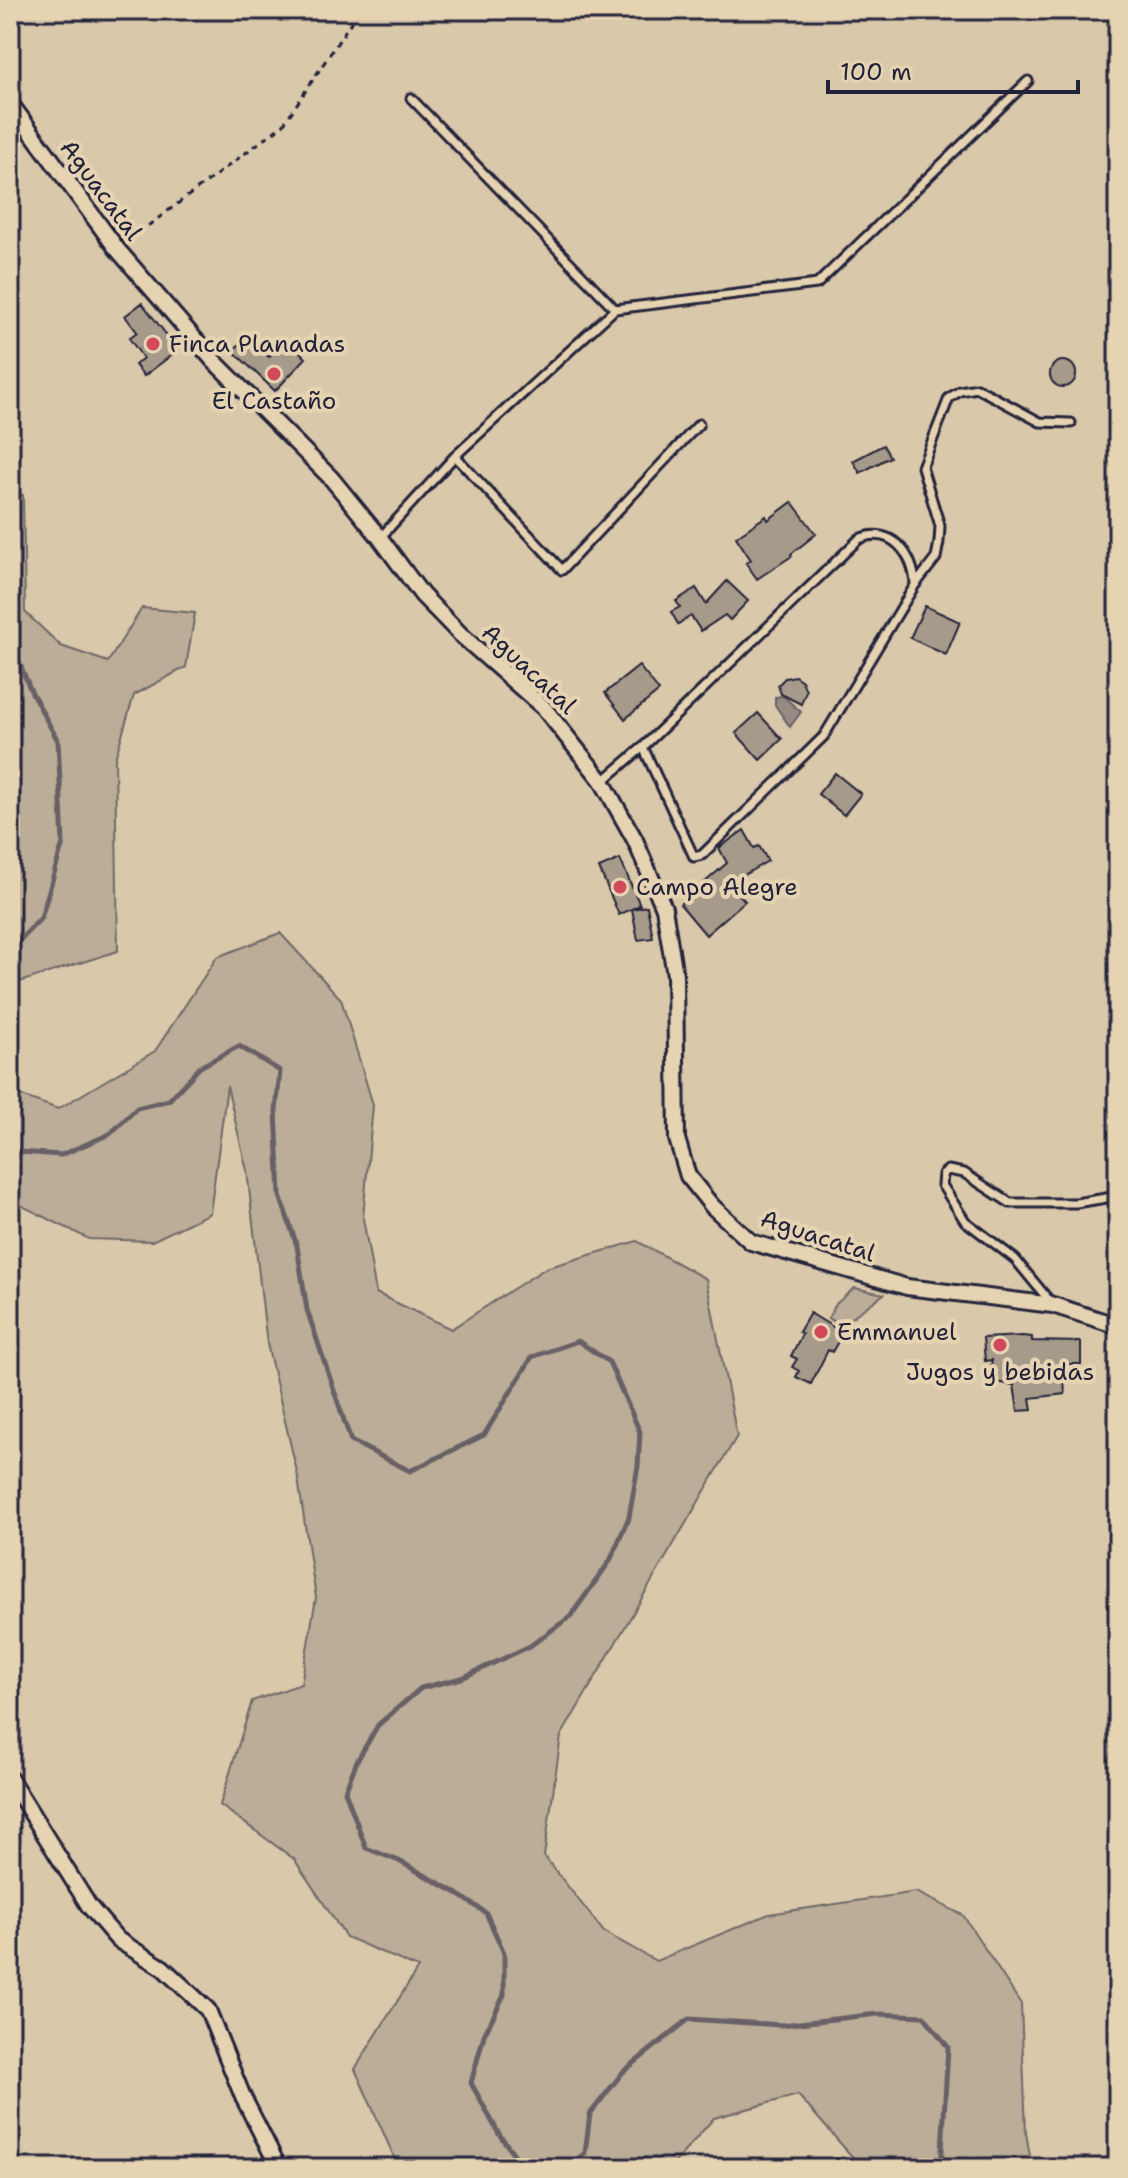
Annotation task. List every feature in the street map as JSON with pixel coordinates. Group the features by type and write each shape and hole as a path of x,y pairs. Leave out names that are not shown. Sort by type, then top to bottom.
{"street":[{"name":"Aguacatal","path":"10,103 117,249 213,360 331,478 422,595 461,635 544,708 602,781 635,840 664,908 675,975 677,1139 688,1176 712,1206 751,1242 907,1287 1053,1305 1118,1326"},
{"path":"10,1779 89,1906 118,1940 163,1968 208,2010 243,2097 279,2168"}],"lane":[{"path":"380,538 455,456 615,309 817,284 1028,81"},
{"path":"411,98 615,309"},
{"path":"643,747 694,857 698,857 824,736 915,585 936,558 940,526 922,467 949,398 960,391 977,388 1040,422 1071,423"},
{"path":"455,456 562,570 699,424"},
{"path":"602,781 643,747 859,539 883,535 897,540 915,571 915,585"},
{"path":"1053,1305 1015,1259 965,1221 942,1185 943,1174 948,1170 964,1173 1010,1203 1076,1203 1118,1196"}],"path":[{"path":"117,249 283,125 359,10"}],"shaded area":[{"path":"10,490 23,495 25,612 61,646 108,662 142,608 195,613 186,667 134,695 115,759 118,951 10,985"},
{"path":"783,696 801,712 790,727 775,705 775,697"},
{"path":"280,933 341,999 373,1105 363,1218 376,1293 451,1329 546,1268 637,1241 706,1279 737,1436 561,1736 544,1856 604,1932 656,1961 769,1914 916,1892 963,1915 1021,2004 1026,2133 1032,2168 862,2168 798,2095 714,2118 670,2168 399,2168 355,2069 418,1968 346,1937 294,1859 220,1805 252,1701 301,1684 316,1598 297,1472 267,1344 247,1171 227,1086 210,1213 152,1241 89,1239 10,1200 10,1092 58,1109 155,1051 217,957"},
{"path":"854,1288 884,1294 841,1325 828,1318 836,1304"}],"building":[{"name":"Finca Planadas","path":"142,303 178,350 144,376 135,365 143,358 129,338 137,332 125,316"},
{"name":"El Castaño","path":"247,336 269,357 280,345 287,352 293,345 306,358 275,391 233,351"},
{"path":"1063,361 1072,365 1076,374 1072,383 1063,387 1054,383 1050,374 1054,365"},
{"path":"883,445 890,457 860,473 853,461"},
{"path":"792,502 816,534 792,556 757,579 746,563 751,560 736,537 766,516 768,520"},
{"path":"727,581 748,601 730,620 725,615 701,631 691,616 678,624 671,612 680,607 676,601 696,588 706,604"},
{"path":"925,606 960,622 946,655 910,638"},
{"path":"639,666 659,691 625,719 605,693"},
{"path":"795,676 802,681 806,691 801,704 781,694 778,685 785,678"},
{"path":"758,713 782,739 760,760 736,733"},
{"path":"835,773 861,794 844,815 818,794"},
{"path":"744,830 754,848 759,846 768,861 730,883 745,901 706,935 680,904 727,863 719,848"},
{"name":"Campo Alegre","path":"620,859 640,905 619,915 599,868"},
{"path":"647,906 653,938 638,940 632,909"},
{"path":"810,1313 843,1333 832,1352 828,1350 811,1384 796,1377 799,1371 792,1367 797,1359 791,1356"},
{"path":"1032,1337 1032,1341 1081,1342 1081,1364 1063,1364 1065,1394 1030,1398 1032,1410 1018,1411 1014,1385 988,1381 992,1360 985,1361 983,1338"}],"waterway":[{"path":"10,640 31,691 58,741 63,843 41,918 10,950"},
{"path":"10,1148 21,1152 61,1155 110,1134 137,1108 169,1100 200,1067 239,1046 280,1071 276,1111 280,1196 297,1246 307,1310 351,1441 410,1471 484,1435 532,1357 578,1341 609,1362 640,1432 629,1517 610,1561 570,1617 530,1646 462,1678 421,1688 378,1725 357,1761 345,1791 366,1848 399,1861 486,1913 504,1953 504,1995 484,2035 471,2083 499,2134 524,2168"},
{"path":"566,2168 585,2153 590,2114 623,2072 689,2019 782,2025 878,2014 924,2016 948,2047 941,2168"}],"place":[{"name":"Finca Planadas","path":"153,344"},
{"name":"El Castaño","path":"274,374"},
{"name":"Campo Alegre","path":"620,887"},
{"name":"Emmanuel","path":"821,1332"},
{"name":"Jugos y bebidas","path":"1000,1345"}]}
